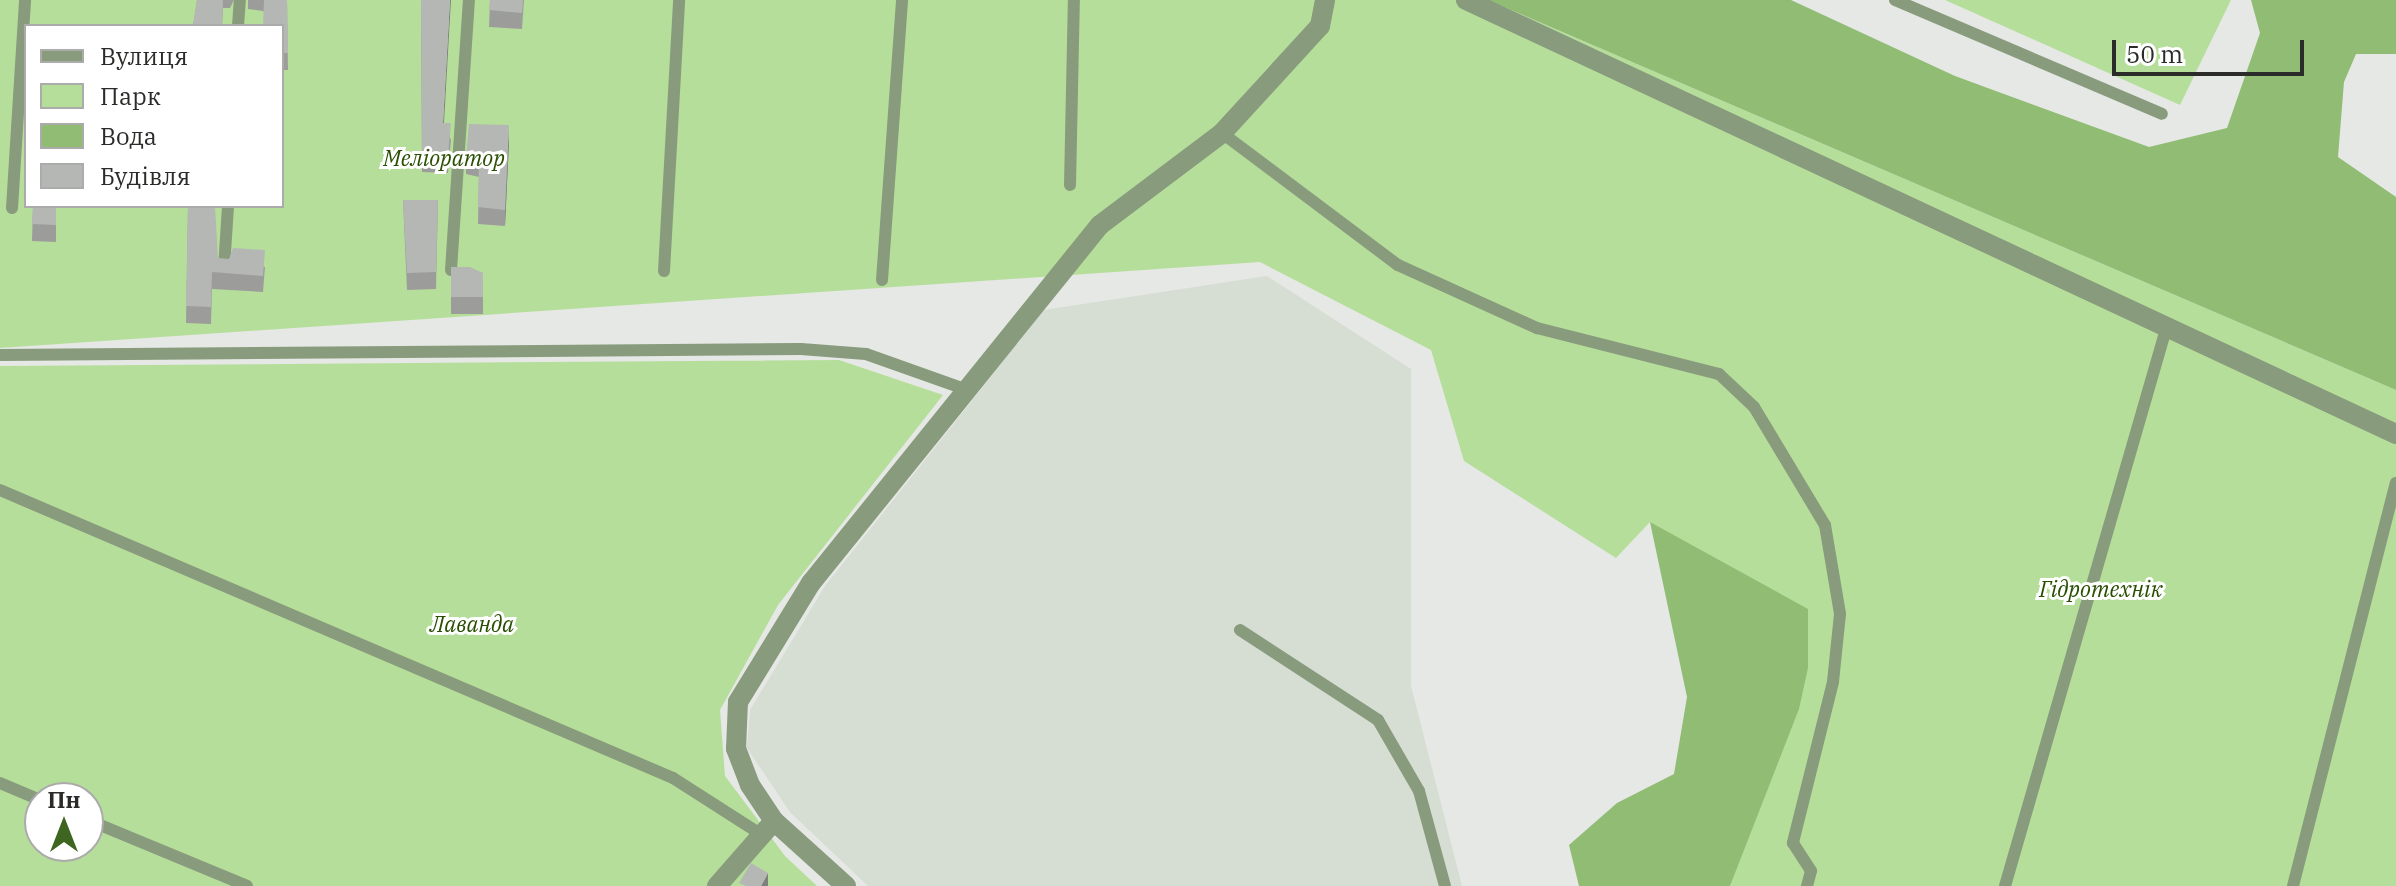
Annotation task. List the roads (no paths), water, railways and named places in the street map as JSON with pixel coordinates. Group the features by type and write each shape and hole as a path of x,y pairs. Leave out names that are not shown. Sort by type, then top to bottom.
{"street":[{"path":"846,886 767,827 736,749 738,702 811,583 1100,225 1222,133 1320,26 1325,0"},
{"path":"1466,0 2396,434"},
{"path":"717,886 767,827"}],"lane":[{"path":"12,208 25,0"},
{"path":"238,24 240,0"},
{"path":"451,270 469,0"},
{"path":"664,271 679,0"},
{"path":"882,280 902,0"},
{"path":"1070,185 1074,0"},
{"path":"1895,0 2162,114"},
{"path":"1222,133 1398,265 1537,328 1719,374 1754,407 1825,525 1840,614 1833,682 1793,843 1811,871 1807,886"},
{"path":"224,268 228,208"},
{"path":"2005,886 2166,329"},
{"path":"0,355 801,349 866,354 965,389"},
{"path":"2293,886 2396,483"},
{"path":"0,490 673,778 767,827"},
{"path":"1240,630 1378,720 1419,791 1445,886"},
{"path":"0,783 24,793"},
{"path":"104,827 247,886"}],"water":[{"path":"1488,0 1791,0 1955,76 2149,147 2227,128 2260,33 2251,0 2396,0 2396,54 2356,54 2344,82 2338,157 2396,197 2396,390"},
{"path":"1650,522 1808,609 1808,668 1799,709 1730,886 1579,886 1569,845 1617,803 1674,774 1687,697"}],"park label":[{"name":"Меліоратор","path":"444,158"},
{"name":"Гідротехнік","path":"2101,589"},
{"name":"Лаванда","path":"472,624"}]}
